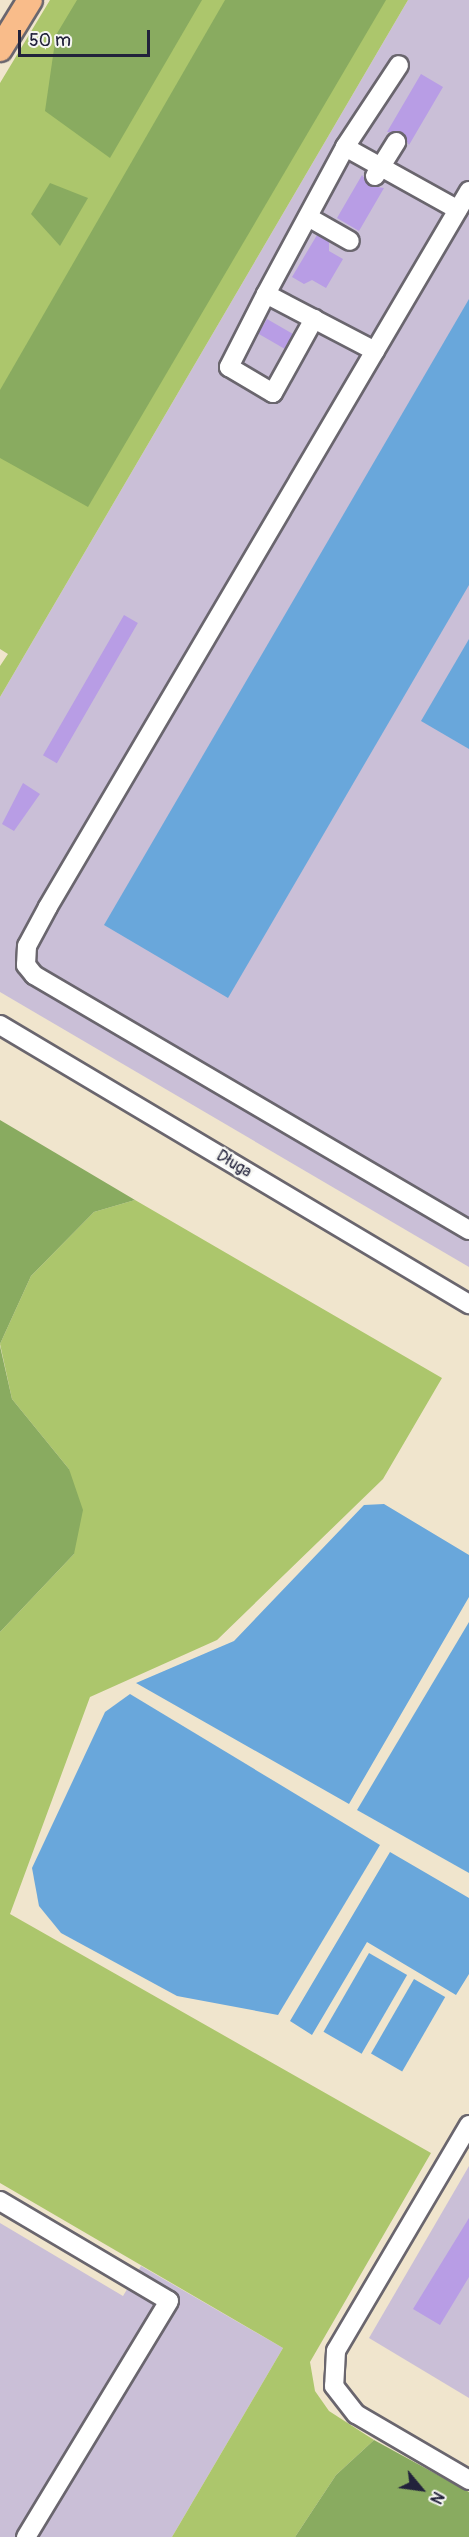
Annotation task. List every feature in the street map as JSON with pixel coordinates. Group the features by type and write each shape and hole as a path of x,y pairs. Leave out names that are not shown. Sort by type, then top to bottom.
{"main road":[{"path":"0,49 30,0"}],"street":[{"path":"314,319 273,393 229,367 345,147 399,65"},
{"path":"378,172 396,142"},
{"path":"345,147 378,172 458,210"},
{"path":"469,191 48,907 27,946 26,965 34,975 469,1230"},
{"path":"308,217 350,241"},
{"path":"267,294 375,351"},
{"name":"Długa","path":"0,1025 469,1304"},
{"path":"469,2125 336,2351 334,2386 356,2414 469,2480"},
{"path":"0,2201 169,2301 26,2537"}],"shaded area":[{"path":"408,0 469,0 469,1267 0,992 0,697"},
{"path":"469,2166 469,2398 369,2338"},
{"path":"0,2223 123,2296 141,2266 283,2348 172,2537 0,2537"}],"green space":[{"path":"50,0 408,0 0,697 0,666 8,654 0,649 0,83"},
{"path":"77,0 202,0 110,158 45,111 56,35"},
{"path":"225,0 386,0 88,507 0,458 0,390"},
{"path":"50,183 88,198 60,246 31,214"},
{"path":"0,1120 135,1200 94,1212 31,1276 0,1344"},
{"path":"135,1200 442,1378 383,1479 217,1640 90,1697 10,1914 431,2153 310,2362 315,2391 329,2411 374,2440 336,2475 295,2537 172,2537 283,2348 0,2183 0,1632 74,1554 69,1469 12,1399 0,1344 31,1276 94,1212"},
{"path":"0,1346 12,1399 69,1469 83,1510 74,1554 0,1632"},
{"path":"374,2440 469,2492 469,2537 295,2537 336,2475"}],"water":[{"path":"469,299 469,585 228,998 104,925"},
{"path":"469,639 469,749 421,721"},
{"path":"384,1504 469,1555 469,1597 349,1804 136,1683 234,1641 364,1505"},
{"path":"469,1622 469,1873 357,1810"},
{"path":"130,1694 380,1845 278,2015 177,1996 61,1933 39,1906 32,1868 105,1712"},
{"path":"390,1852 469,1898 469,1974 456,1995 367,1942 312,2035 290,2021"},
{"path":"369,1953 407,1975 362,2054 324,2032"},
{"path":"414,1979 445,1997 402,2071 371,2053"}],"building":[{"path":"421,74 443,87 409,145 401,132 387,132"},
{"path":"362,175 370,186 384,188 359,231 337,218"},
{"path":"317,235 329,242 329,251 343,259 326,288 312,280 304,284 292,277"},
{"path":"267,319 293,334 284,349 258,334"},
{"path":"124,615 138,623 57,763 43,755"},
{"path":"23,783 40,794 14,831 2,824"},
{"path":"469,2218 469,2277 440,2325 413,2309"}]}
